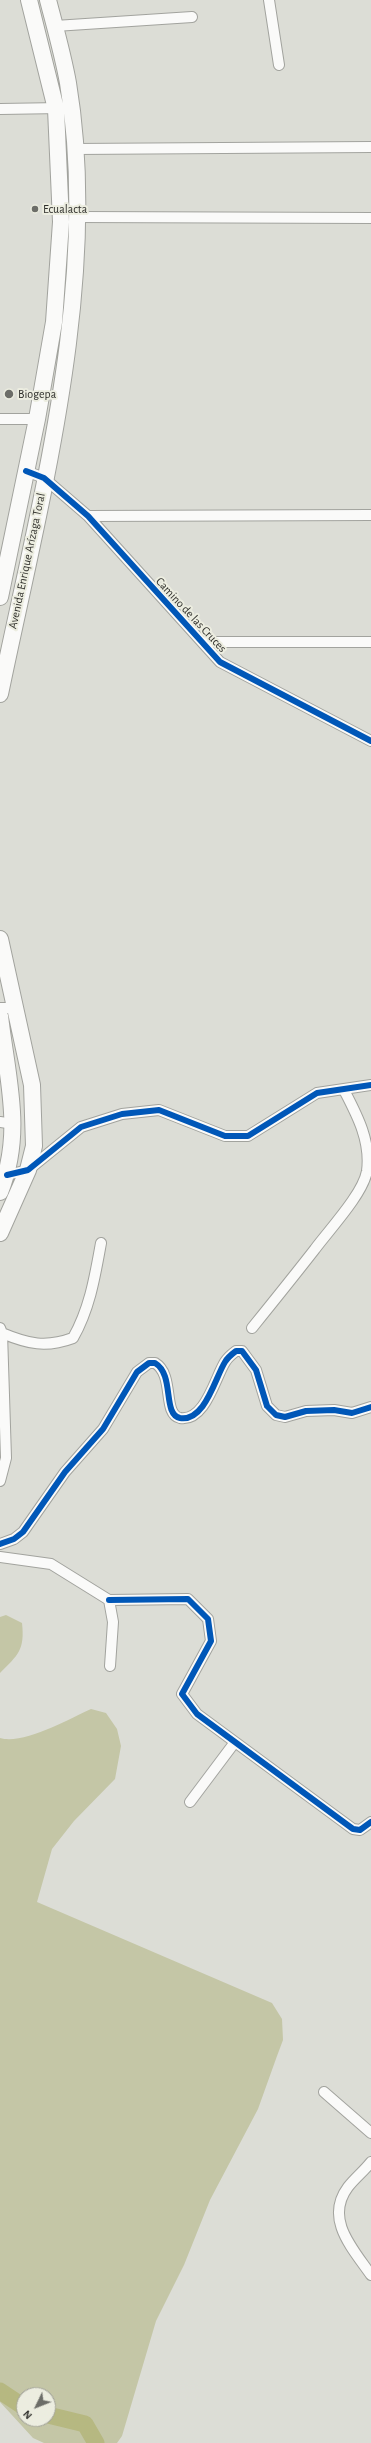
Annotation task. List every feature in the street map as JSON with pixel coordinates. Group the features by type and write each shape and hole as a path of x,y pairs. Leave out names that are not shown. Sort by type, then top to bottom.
{"main road":[{"name":"Avenida Enrique Arízaga Toral","path":"0,694 44,478 69,343 77,217 75,149 64,108 30,0"},
{"name":"Avenida Enrique Arízaga Toral","path":"0,597 3,571 37,419 54,322 61,222 64,108 68,82 48,0"},
{"path":"0,939 11,1013 32,1085 34,1146 28,1170 0,1234"},
{"path":"0,1022 7,1123 12,1150 0,1192"}],"street":[{"path":"269,0 279,65"},
{"path":"54,26 192,17"},
{"path":"0,109 64,108"},
{"path":"75,149 371,147"},
{"path":"77,217 371,218"},
{"path":"0,420 37,419"},
{"name":"Camino de las Cruces","path":"26,471 44,478 88,516 220,662 371,741"},
{"path":"88,516 371,515"},
{"path":"202,642 371,642"},
{"path":"0,1022 11,1013"},
{"path":"6,1175 28,1170 81,1128 122,1114 159,1110 225,1136 248,1136 317,1093 371,1085"},
{"path":"252,1328 337,1221 363,1184 367,1170 367,1156 363,1126 344,1090"},
{"path":"1,1330 16,1339 46,1346 73,1338 84,1318 101,1243"},
{"path":"0,1481 6,1458 1,1330"},
{"path":"0,1544 14,1539 23,1532 65,1472 103,1429 137,1372 149,1363 155,1363 162,1367 165,1373 170,1409 177,1417 187,1419 196,1414 211,1393 226,1360 236,1351 242,1351 256,1370 267,1406 276,1415 285,1417 306,1411 334,1410 352,1413 371,1407"},
{"path":"0,1557 51,1564 109,1600 188,1599 208,1619 211,1641 182,1694 197,1714 353,1830 360,1830 371,1822"},
{"path":"109,1600 113,1622 110,1666"},
{"path":"190,1802 235,1742"},
{"path":"324,2092 371,2133"},
{"path":"371,2162 348,2188 341,2200 339,2214 342,2235 371,2275"}],"green space":[{"path":"6,1615 22,1623 23,1632 19,1651 0,1673 0,1617"},
{"path":"91,1709 106,1713 117,1729 121,1746 115,1779 74,1821 52,1849 37,1902 272,2003 282,2019 283,2040 258,2109 210,2200 184,2265 156,2321 122,2436 117,2443 44,2443 33,2438 23,2427 56,2427 56,2387 16,2387 16,2419 0,2402 0,1738 21,1738 33,1735"}],"waterway":[{"path":"0,2391 16,2402"},
{"path":"56,2417 85,2424 96,2443"}],"cycle path":[{"path":"26,471 44,478 88,516 220,662 371,741"},
{"path":"7,1175 28,1170 81,1127 122,1114 159,1110 225,1136 248,1136 317,1093 371,1085"},
{"path":"0,1544 14,1539 23,1532 65,1472 103,1429 137,1372 149,1363 155,1363 165,1376 171,1409 175,1415 180,1418 189,1417 203,1406 225,1362 236,1351 242,1351 256,1370 267,1406 276,1415 285,1417 306,1411 334,1410 352,1413 371,1407"},
{"path":"109,1600 188,1599 208,1619 211,1641 182,1694 197,1714 353,1829 360,1830 371,1822"}],"place":[{"name":"Ecualacta","path":"35,209"},
{"name":"Biogepa","path":"9,394"}]}
